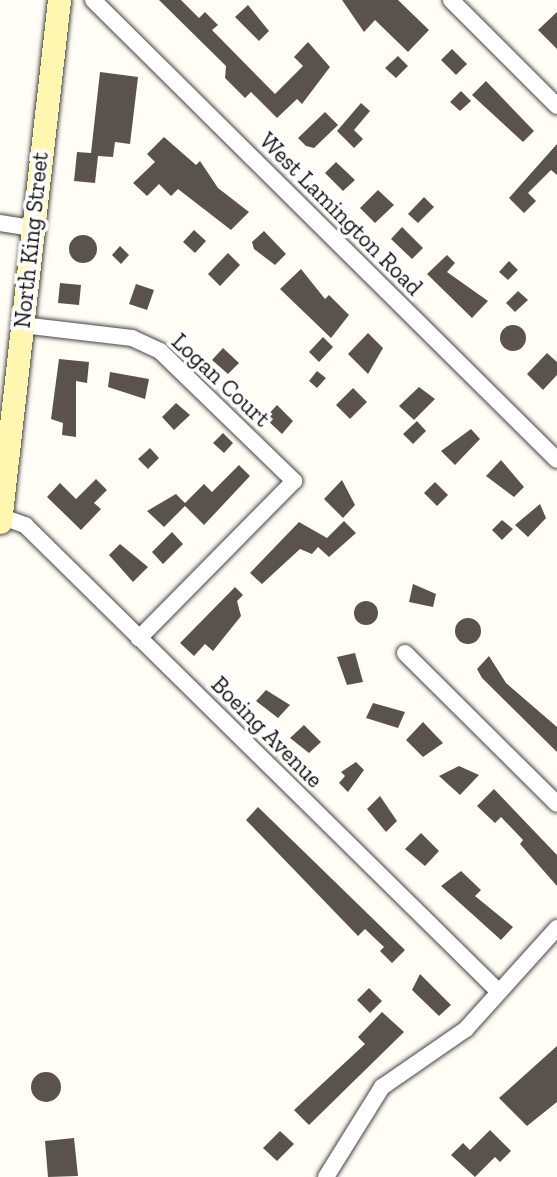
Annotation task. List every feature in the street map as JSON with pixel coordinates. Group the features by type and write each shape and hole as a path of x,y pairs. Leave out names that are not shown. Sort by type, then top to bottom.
{"main road":[{"name":"North King Street","path":"0,522 58,0"}],"street":[{"name":"West Lamington Road","path":"93,0 557,460"},
{"path":"451,0 557,106"},
{"path":"0,223 33,228"},
{"name":"Logan Court","path":"22,325 132,338 160,351 294,481 139,638"},
{"name":"Boeing Avenue","path":"0,516 25,525 496,989"},
{"path":"405,653 557,804"},
{"path":"326,1177 382,1087 466,1029 496,989 557,928"}],"building":[{"path":"159,0 181,0 199,18 205,12 218,25 212,30 275,94 303,66 294,57 308,42 330,67 302,104 297,99 277,118 251,92 245,98 225,78 226,66"},
{"path":"342,0 398,0 429,30 408,52 375,20 364,32"},
{"path":"248,5 269,31 259,41 235,17"},
{"path":"557,12 557,49 538,30"},
{"path":"452,49 467,64 456,75 441,60"},
{"path":"398,56 408,66 396,78 385,68"},
{"path":"100,72 138,77 130,144 115,142 113,157 98,156 95,183 74,181 77,152 91,153"},
{"path":"486,81 534,131 523,142 472,95"},
{"path":"461,91 471,101 460,111 450,102"},
{"path":"361,103 370,111 354,130 363,139 354,148 337,131"},
{"path":"325,112 338,125 314,148 306,146 298,138"},
{"path":"164,137 196,165 200,161 218,188 249,212 231,230 178,189 171,196 159,184 147,196 133,183 155,162 147,154"},
{"path":"557,144 557,175 551,170 528,193 536,201 524,213 509,198"},
{"path":"336,162 355,180 343,191 325,173"},
{"path":"378,190 394,205 375,223 360,208"},
{"path":"424,197 434,207 418,223 408,214"},
{"path":"402,227 423,248 412,259 391,239"},
{"path":"194,230 206,241 195,253 183,242"},
{"path":"264,231 286,254 275,265 254,249 252,242"},
{"path":"83,235 93,239 97,249 93,259 83,263 73,259 69,249 73,239"},
{"path":"120,246 129,255 121,264 112,255"},
{"path":"228,253 240,265 220,286 208,274"},
{"path":"447,255 455,263 447,272 488,301 472,318 427,274"},
{"path":"509,261 518,270 508,280 499,272"},
{"path":"301,269 325,299 329,295 349,315 331,338 280,289"},
{"path":"60,283 81,285 79,305 58,303"},
{"path":"136,284 154,290 147,310 129,304"},
{"path":"518,291 528,300 515,312 506,303"},
{"path":"513,325 522,329 526,338 522,347 513,351 504,347 500,338 504,329"},
{"path":"368,333 383,348 368,374 348,354"},
{"path":"323,337 333,347 319,362 309,352"},
{"path":"223,348 239,363 228,374 212,360"},
{"path":"547,353 557,362 557,375 543,390 527,374"},
{"path":"59,359 89,362 87,383 76,381 76,437 62,435 63,423 51,419"},
{"path":"317,371 326,378 317,388 309,381"},
{"path":"110,372 149,379 145,399 108,387"},
{"path":"419,387 435,399 414,420 399,406"},
{"path":"353,388 367,402 350,419 336,405"},
{"path":"176,403 190,415 174,430 162,417"},
{"path":"277,405 293,421 282,434 265,418"},
{"path":"417,421 426,431 413,444 403,434"},
{"path":"471,429 480,439 455,465 441,451"},
{"path":"223,433 233,443 224,453 213,443"},
{"path":"150,448 159,458 148,469 138,459"},
{"path":"501,460 524,487 514,497 486,476"},
{"path":"239,465 250,476 204,525 185,506 164,527 147,511 176,494 185,503 204,484 212,492"},
{"path":"96,479 107,490 94,503 101,509 81,530 47,497 60,483 76,499"},
{"path":"342,480 355,505 343,518 324,499"},
{"path":"435,482 448,495 437,506 424,493"},
{"path":"540,504 546,518 528,537 515,525"},
{"path":"502,520 513,529 502,540 492,530"},
{"path":"344,521 356,533 329,557 318,547 312,554 300,549 262,584 250,573 299,522 327,538"},
{"path":"172,532 183,544 163,564 152,552"},
{"path":"120,544 148,567 133,582 109,555"},
{"path":"413,584 436,594 433,607 409,602"},
{"path":"235,587 243,595 237,601 241,616 213,651 205,644 194,656 180,643"},
{"path":"366,601 374,605 378,613 374,621 366,625 358,621 354,613 358,605"},
{"path":"468,618 477,622 481,631 477,640 468,644 459,640 455,631 459,622"},
{"path":"355,653 363,682 347,685 337,657"},
{"path":"489,656 506,683 557,727 557,752 482,678 477,669"},
{"path":"266,690 290,705 278,718 256,701"},
{"path":"373,703 405,712 398,728 366,718"},
{"path":"423,722 443,743 423,757 406,740"},
{"path":"304,725 321,742 309,753 290,738"},
{"path":"356,762 364,770 348,792 339,783 345,776 341,772"},
{"path":"459,766 479,775 460,795 439,776"},
{"path":"494,789 557,855 557,886 520,844 523,840 501,817 495,823 477,806"},
{"path":"380,796 397,821 386,832 367,809"},
{"path":"258,807 405,950 392,963 380,951 384,947 365,929 358,936 246,820"},
{"path":"421,833 439,851 425,866 405,849"},
{"path":"461,871 481,890 475,896 513,927 501,940 441,886"},
{"path":"420,974 451,1005 439,1016 412,990"},
{"path":"369,988 382,1001 370,1013 357,1000"},
{"path":"382,1012 404,1032 309,1125 294,1110 365,1044 358,1037"},
{"path":"557,1046 557,1102 527,1126 499,1098"},
{"path":"46,1072 52,1073 60,1081 60,1093 52,1101 46,1102 40,1101 32,1093 31,1087 32,1081 40,1073"},
{"path":"490,1130 511,1151 500,1162 495,1157 475,1177 451,1155 463,1143 470,1150"},
{"path":"280,1131 294,1144 277,1161 263,1148"},
{"path":"74,1138 78,1176 48,1177 45,1141"}]}
